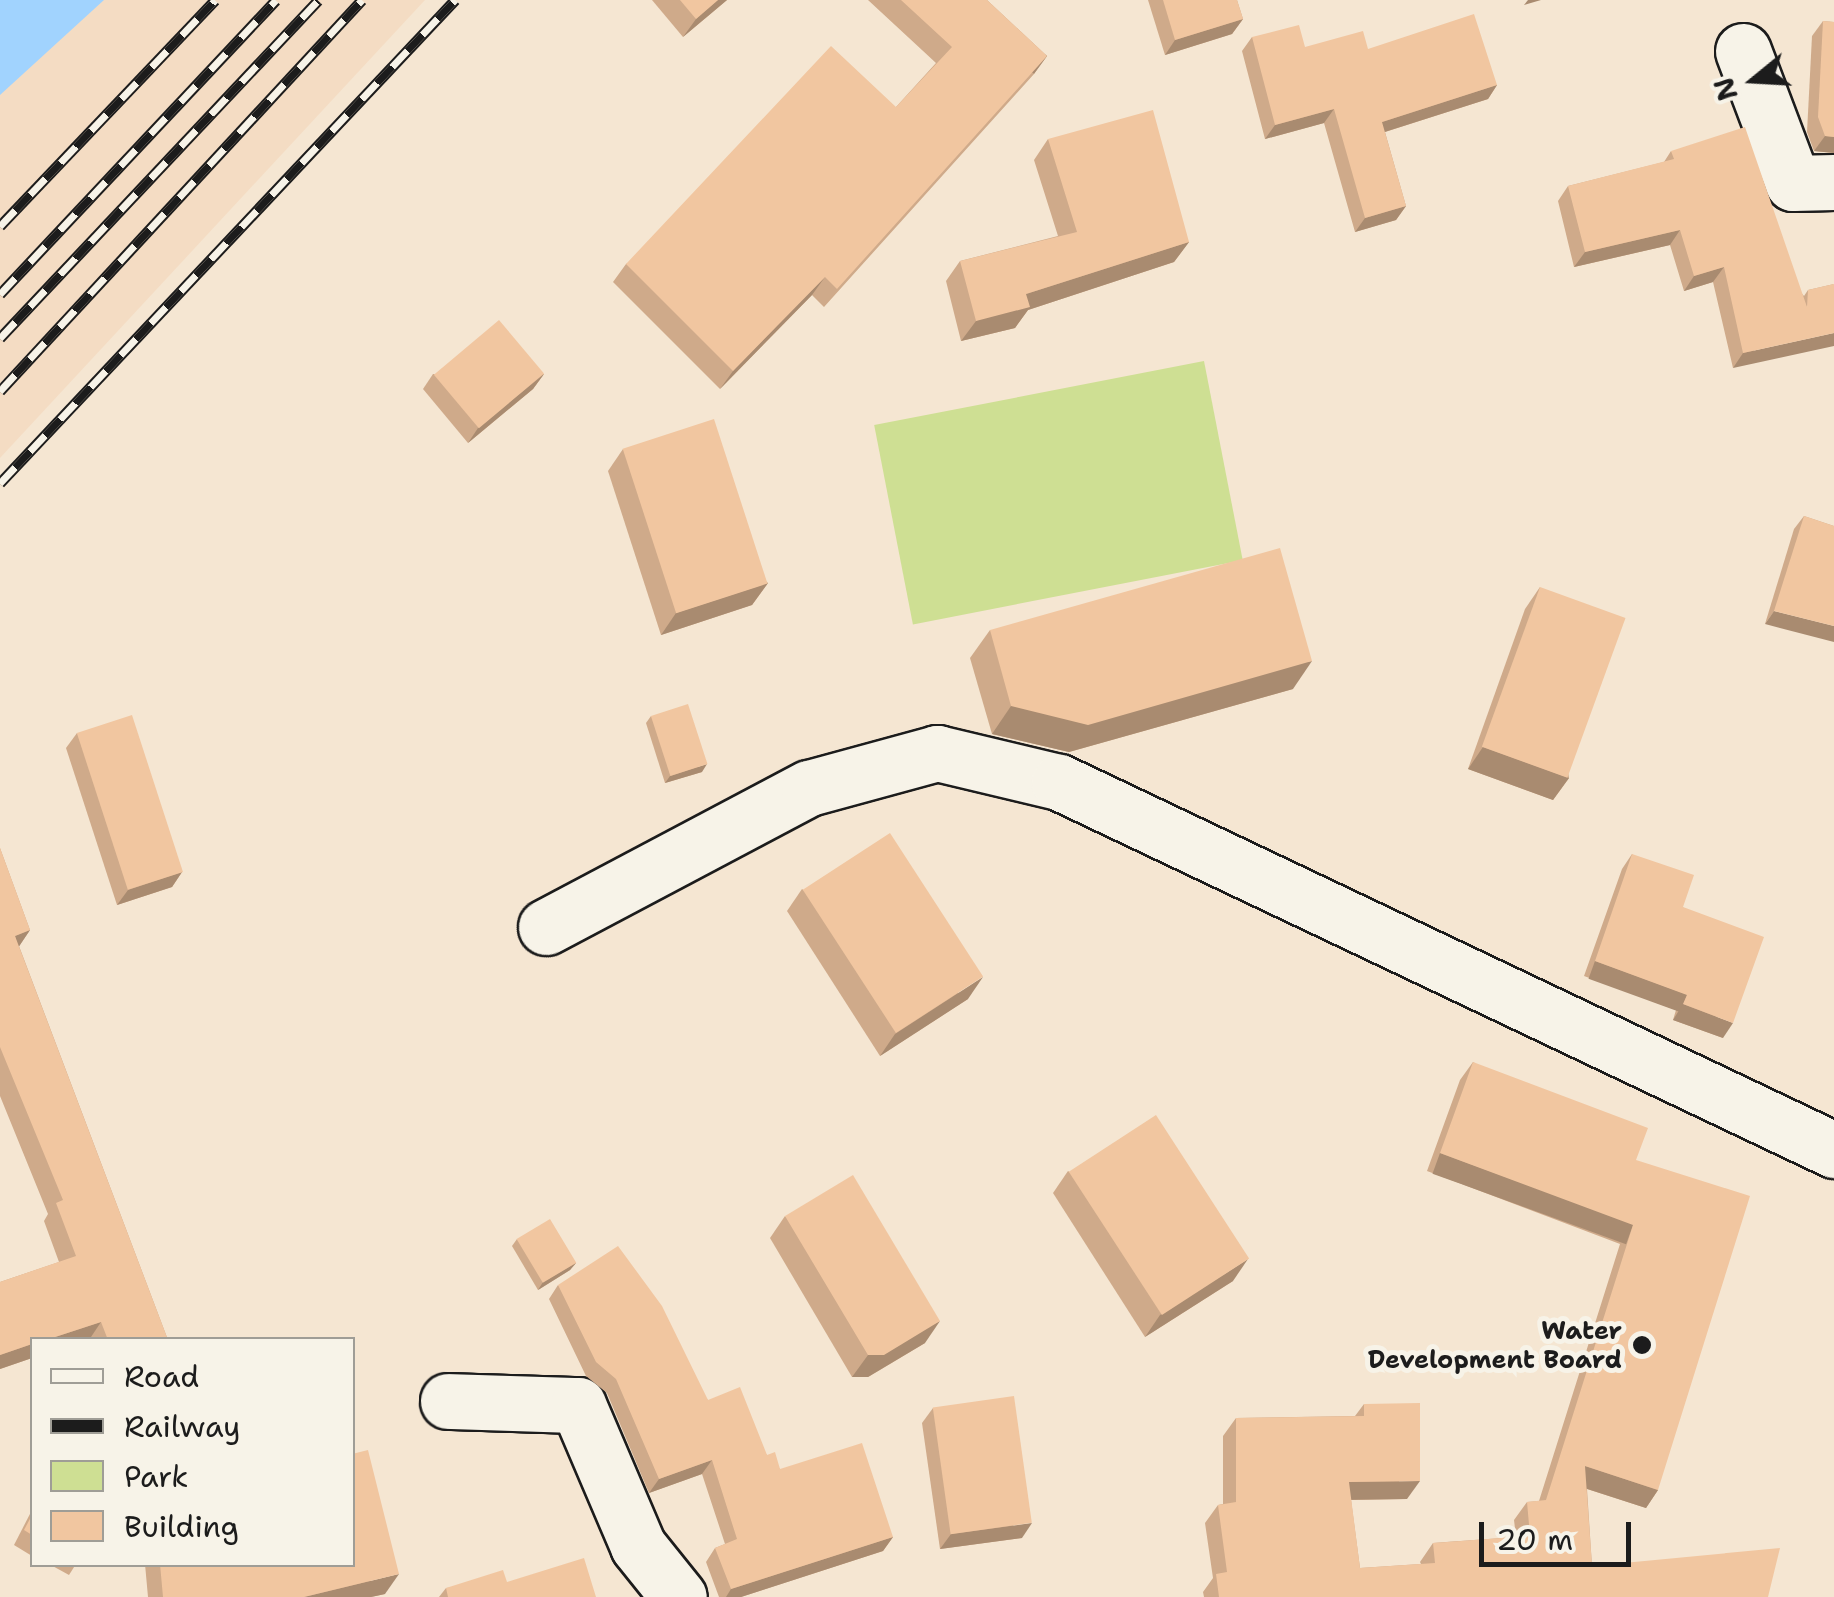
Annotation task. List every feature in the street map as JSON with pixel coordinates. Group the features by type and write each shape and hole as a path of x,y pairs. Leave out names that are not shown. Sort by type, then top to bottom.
{"street":[{"path":"1743,51 1793,183 1834,182"},
{"path":"546,927 809,788 938,753 1060,782 1834,1150"},
{"path":"448,1401 578,1404 638,1546 679,1597"}],"shaded area":[{"path":"91,0 425,0 0,458 0,92"}],"green space":[{"path":"1204,361 1243,560 913,624 874,425"}],"water":[{"path":"0,0 104,0 0,95"}],"building":[{"path":"680,0 718,0 696,19"},
{"path":"901,0 987,0 1047,56 837,289 825,277 733,371 626,264 831,46 896,107 952,47"},
{"path":"1163,0 1237,0 1243,19 1175,40"},
{"path":"1474,14 1497,85 1382,122 1406,206 1365,218 1334,109 1275,125 1252,37 1299,25 1305,47 1363,31 1368,49"},
{"path":"1823,21 1834,22 1834,137 1825,136 1818,117"},
{"path":"1153,110 1189,242 1026,294 1030,307 976,321 960,261 1077,232 1048,139"},
{"path":"1745,127 1807,307 1808,290 1834,284 1834,333 1743,353 1724,267 1694,276 1680,230 1585,252 1568,186 1674,159 1671,151"},
{"path":"499,320 544,374 479,428 434,375"},
{"path":"714,419 767,584 676,613 623,449"},
{"path":"1804,516 1834,526 1834,626 1774,611"},
{"path":"1280,548 1312,661 1088,725 1011,706 990,630"},
{"path":"1540,587 1626,618 1567,778 1482,747"},
{"path":"688,704 707,764 670,776 651,716"},
{"path":"132,715 183,872 128,890 77,733"},
{"path":"890,833 983,976 896,1033 803,890"},
{"path":"0,848 30,930 15,936 167,1337 107,1337 101,1322 55,1337 30,1337 30,1345 0,1355 0,1282 76,1256 56,1203 63,1200 0,1047"},
{"path":"1632,854 1694,875 1683,907 1764,937 1733,1023 1683,1004 1687,995 1595,961"},
{"path":"1473,1062 1648,1128 1636,1160 1750,1196 1658,1490 1585,1466 1592,1566 1780,1548 1768,1597 1219,1597 1216,1574 1227,1572 1218,1505 1236,1502 1236,1418 1364,1416 1364,1404 1420,1403 1420,1481 1349,1482 1360,1568 1435,1563 1433,1543 1530,1536 1527,1502 1546,1500 1633,1225 1440,1153"},
{"path":"1156,1115 1249,1258 1162,1315 1069,1172"},
{"path":"853,1175 940,1321 884,1355 868,1355 785,1216"},
{"path":"550,1219 576,1263 543,1283 517,1239"},
{"path":"618,1246 662,1306 708,1400 740,1387 767,1455 775,1452 780,1469 862,1443 893,1537 731,1589 715,1548 737,1539 712,1460 659,1479 616,1379 596,1362 558,1285"},
{"path":"1014,1396 1032,1523 951,1534 933,1407"},
{"path":"368,1450 399,1574 304,1597 163,1597 160,1567 355,1567 355,1453"},
{"path":"584,1558 596,1597 448,1597 446,1588 503,1570 507,1582"}],"railway":[{"path":"0,226 215,0"},
{"path":"0,294 276,0"},
{"path":"0,338 318,0"},
{"path":"0,391 362,0"},
{"path":"0,483 455,0"}],"place":[{"name":"Water Development Board","path":"1642,1345"}]}
